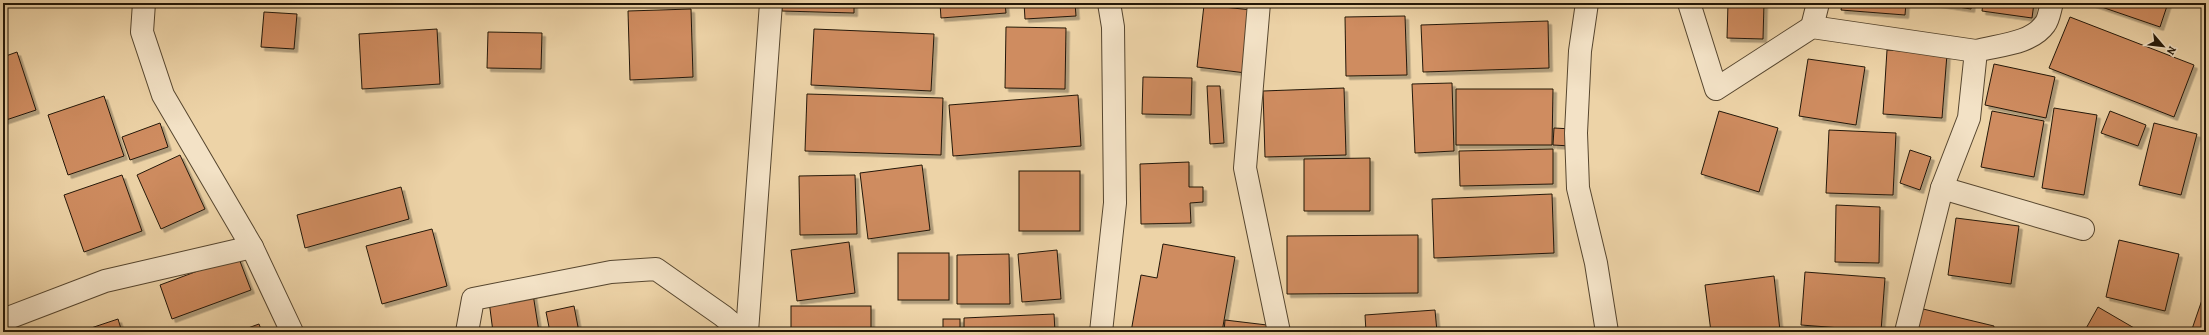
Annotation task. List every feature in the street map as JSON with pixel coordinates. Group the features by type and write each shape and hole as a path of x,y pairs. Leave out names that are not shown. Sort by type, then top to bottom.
{"street":[{"path":"144,3 142,32 163,95 252,247 292,332"},
{"path":"747,332 771,3"},
{"path":"1101,332 1115,204 1113,27 1110,3"},
{"path":"1259,3 1245,168 1279,332"},
{"path":"1587,3 1580,51 1576,133 1578,188 1596,263 1607,332"},
{"path":"1689,3 1716,89 1812,27 1976,51 2017,42 2034,35 2046,23 2052,3"},
{"path":"1812,27 1818,3"},
{"path":"1906,332 1942,188 1969,118 1976,51"},
{"path":"1942,188 2083,229"},
{"path":"3,320 105,281 252,247"},
{"path":"467,332 473,299 611,272 656,269 736,325 742,332"}],"building":[{"path":"782,3 854,3 854,13 782,11"},
{"path":"940,3 1005,3 1006,13 941,18"},
{"path":"1024,3 1075,3 1076,16 1025,19"},
{"path":"1728,3 1764,3 1763,39 1727,38"},
{"path":"1842,3 1906,3 1905,15 1841,10"},
{"path":"1933,3 1972,3 1971,9"},
{"path":"1983,3 2034,3 2032,18 1982,11"},
{"path":"2090,3 2168,3 2160,27"},
{"path":"1204,5 1252,10 1246,73 1197,67"},
{"path":"691,9 693,77 630,80 628,11"},
{"path":"264,12 297,14 294,49 261,47"},
{"path":"1405,16 1407,75 1346,76 1345,17"},
{"path":"2070,17 2194,65 2174,117 2049,68"},
{"path":"1548,21 1549,68 1423,72 1421,25"},
{"path":"1006,27 1066,28 1065,89 1005,88"},
{"path":"437,29 440,84 362,89 359,34"},
{"path":"814,29 934,34 931,91 811,85"},
{"path":"488,32 542,33 541,69 487,68"},
{"path":"1887,50 1947,54 1942,118 1883,114"},
{"path":"17,52 36,110 3,121 3,57"},
{"path":"1808,59 1865,67 1856,125 1799,116"},
{"path":"1994,64 2055,77 2046,118 1985,105"},
{"path":"1143,77 1192,78 1191,115 1142,114"},
{"path":"1452,83 1454,151 1415,153 1412,84"},
{"path":"1207,86 1220,86 1224,143 1210,144"},
{"path":"1344,88 1346,155 1265,157 1263,91"},
{"path":"1456,89 1553,89 1552,145 1456,145"},
{"path":"807,94 943,98 941,155 805,151"},
{"path":"1078,95 1081,146 953,156 949,105"},
{"path":"104,96 124,156 68,175 48,115"},
{"path":"2054,108 2097,115 2084,195 2042,188"},
{"path":"1719,111 1778,128 1759,192 1701,174"},
{"path":"1992,111 2044,121 2034,177 1981,167"},
{"path":"2110,111 2146,125 2138,146 2101,133"},
{"path":"160,123 168,147 130,160 122,137"},
{"path":"2154,123 2197,134 2181,195 2139,185"},
{"path":"1554,128 1572,129 1571,146 1553,145"},
{"path":"1829,130 1896,133 1893,195 1826,193"},
{"path":"1553,149 1553,184 1460,186 1459,151"},
{"path":"1910,150 1931,157 1920,190 1900,183"},
{"path":"180,155 205,209 161,229 137,175"},
{"path":"1370,158 1370,211 1304,211 1304,159"},
{"path":"1189,162 1189,187 1203,187 1203,202 1190,203 1191,223 1141,224 1140,164"},
{"path":"922,165 930,230 868,239 860,173"},
{"path":"1019,171 1080,171 1080,231 1019,231"},
{"path":"122,175 142,231 84,252 64,195"},
{"path":"855,175 857,234 800,235 799,176"},
{"path":"401,187 409,219 305,248 297,215"},
{"path":"1552,194 1554,253 1434,258 1432,199"},
{"path":"1836,205 1880,207 1879,263 1835,262"},
{"path":"1956,218 2019,226 2011,284 1948,275"},
{"path":"432,229 447,286 382,304 366,246"},
{"path":"1418,235 1418,293 1287,294 1287,236"},
{"path":"2119,240 2179,254 2165,311 2106,297"},
{"path":"849,242 855,293 797,301 791,250"},
{"path":"1163,244 1235,257 1222,332 1131,332 1141,275 1157,278"},
{"path":"1057,250 1061,299 1022,302 1018,254"},
{"path":"898,253 949,253 949,300 898,300"},
{"path":"1009,254 1010,304 957,304 957,255"},
{"path":"238,256 251,290 172,319 160,285"},
{"path":"1805,272 1885,278 1881,331 1801,325"},
{"path":"1774,276 1780,331 1711,332 1705,285"},
{"path":"533,294 539,332 493,332 489,301"},
{"path":"2203,297 2206,298 2206,332 2191,332"},
{"path":"574,306 579,332 550,332 546,312"},
{"path":"791,306 871,306 871,332 791,332"},
{"path":"2098,307 2141,332 2084,332"},
{"path":"1919,308 1994,326 1993,332 1913,332"},
{"path":"1435,310 1437,332 1366,332 1365,315"},
{"path":"1054,314 1055,332 964,332 964,318"},
{"path":"118,319 122,332 79,332"},
{"path":"943,319 960,319 960,332 943,332"},
{"path":"1225,320 1267,325 1266,332 1224,332"},
{"path":"259,324 262,332 237,332"},
{"path":"1560,328 1560,332 1512,332"}]}
